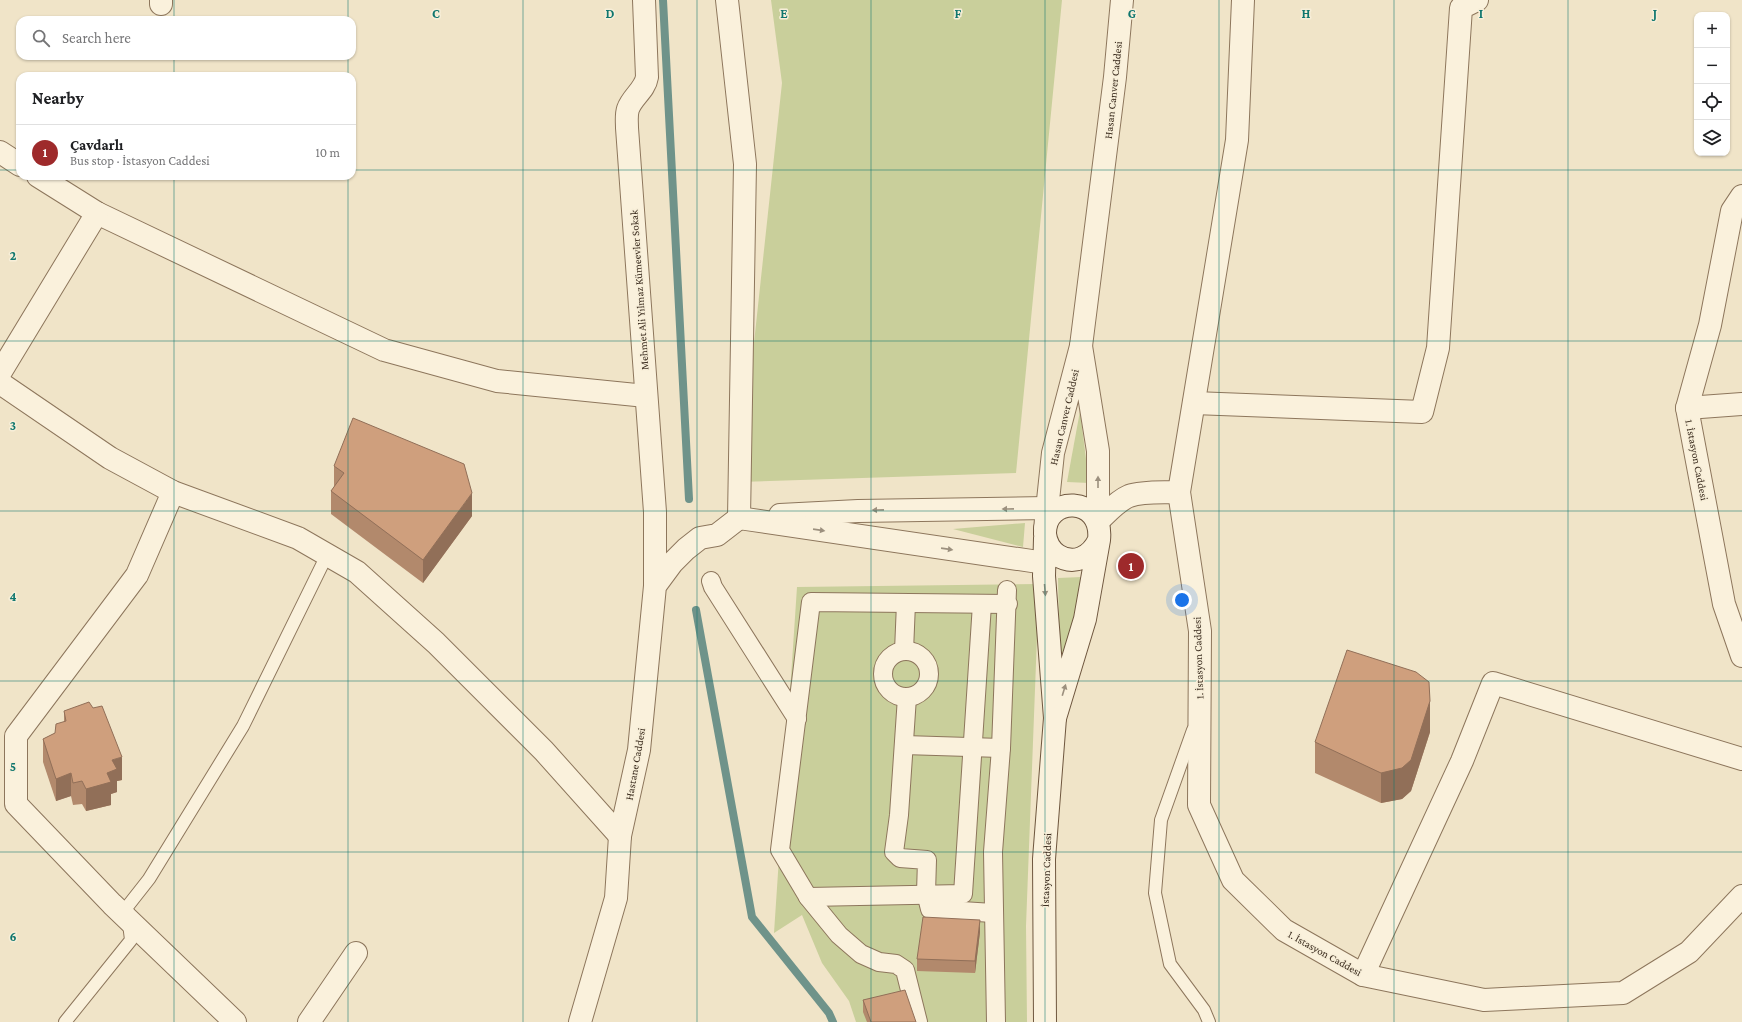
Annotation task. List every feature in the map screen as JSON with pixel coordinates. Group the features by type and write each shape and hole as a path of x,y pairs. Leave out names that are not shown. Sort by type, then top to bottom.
{"street":[{"name":"Mehmet Ali Yılmaz Kümeevler Sokak","path":"644,0 647,77 646,83 632,99 627,110 627,128 655,512 655,586"},
{"path":"727,0 745,164 738,518"},
{"name":"Hasan Canver Caddesi","path":"1046,525 1053,453 1081,346 1115,77 1122,0"},
{"name":"1. İstasyon Caddesi","path":"1243,0 1237,140 1179,492 1200,631 1199,805 1233,880 1284,930 1363,975 1484,1000 1623,994 1689,952 1742,896"},
{"path":"1194,403 1422,412 1438,348 1461,8 1477,0"},
{"path":"0,152 16,162"},
{"path":"44,180 97,213 384,350 497,381 646,396"},
{"name":"1. İstasyon Caddesi","path":"1742,196 1732,211 1710,325 1687,408 1733,604 1742,656"},
{"path":"0,373 97,213"},
{"name":"Hasan Canver Caddesi","path":"1081,346 1098,450 1098,531"},
{"path":"0,383 110,458 173,492 298,538 357,572 436,643 544,751 620,836"},
{"path":"1687,408 1742,404"},
{"path":"173,492 137,575 16,736 16,804 127,918 235,1022"},
{"path":"1098,531 1092,514 1085,508 1076,505 1067,506 1052,514 1046,525 1048,546 1053,553 1070,560 1079,560 1095,549 1098,531 1118,503 1128,496 1137,494 1179,492"},
{"path":"655,586 672,563 686,548 700,538 717,535 738,518 858,510 1046,525"},
{"path":"738,518 1045,563"},
{"name":"İstasyon Caddesi","path":"1045,1022 1044,859 1055,718 1044,576 1046,525"},
{"name":"İstasyon Caddesi","path":"1055,718 1085,620 1098,531"},
{"path":"711,581 713,587 796,719"},
{"name":"Hastane Caddesi","path":"580,1022 616,898 620,836 639,750 655,586"},
{"path":"918,1022 905,970 896,964 879,962 861,954 839,935 808,897 780,850 811,602 982,604 1007,597 1001,748 993,852 996,1022"},
{"path":"904,651 906,602"},
{"path":"808,897 926,893 963,894 982,604"},
{"path":"904,651 912,652 922,658 929,668 929,675 924,690 917,695 907,697 895,695 889,690 883,677 883,669 890,656 904,651"},
{"path":"1363,975 1462,761 1493,683 1742,759"},
{"path":"907,697 894,852 900,858 927,860 926,893 930,909 993,913"},
{"path":"904,745 1001,748"},
{"path":"309,1022 356,953"}],"lane":[{"path":"65,1022 130,940 127,907 149,880 243,726 327,555"},
{"path":"1199,712 1161,820 1155,893 1170,964 1204,1010 1209,1022"}],"green space":[{"path":"771,0 1062,0 1016,473 739,482 782,83"},
{"path":"1080,411 1089,483 1067,482"},
{"path":"1025,523 1023,547 953,529"},
{"path":"1082,577 1064,667 1060,679 1058,578"},
{"path":"1039,584 1026,926 1027,1022 856,1022 849,1001 822,963 802,915 774,933 797,587"}],"building":[{"path":"353,418 464,464 472,493 423,560 331,491 344,473 334,466"},
{"path":"1347,650 1416,672 1429,682 1430,701 1411,760 1402,768 1381,773 1315,742"},
{"path":"89,702 93,708 102,706 122,757 112,760 117,769 107,773 111,782 86,789 82,781 73,783 71,773 56,779 43,739 55,733 56,724 66,721 64,711"},
{"path":"923,917 980,920 975,961 917,959"},
{"path":"905,990 916,1022 871,1022 863,1000"}],"waterway":[{"path":"663,0 689,499"},
{"path":"696,610 752,917 829,1013 833,1022"}],"place":[{"name":"Çavdarlı","path":"1131,566"}]}
